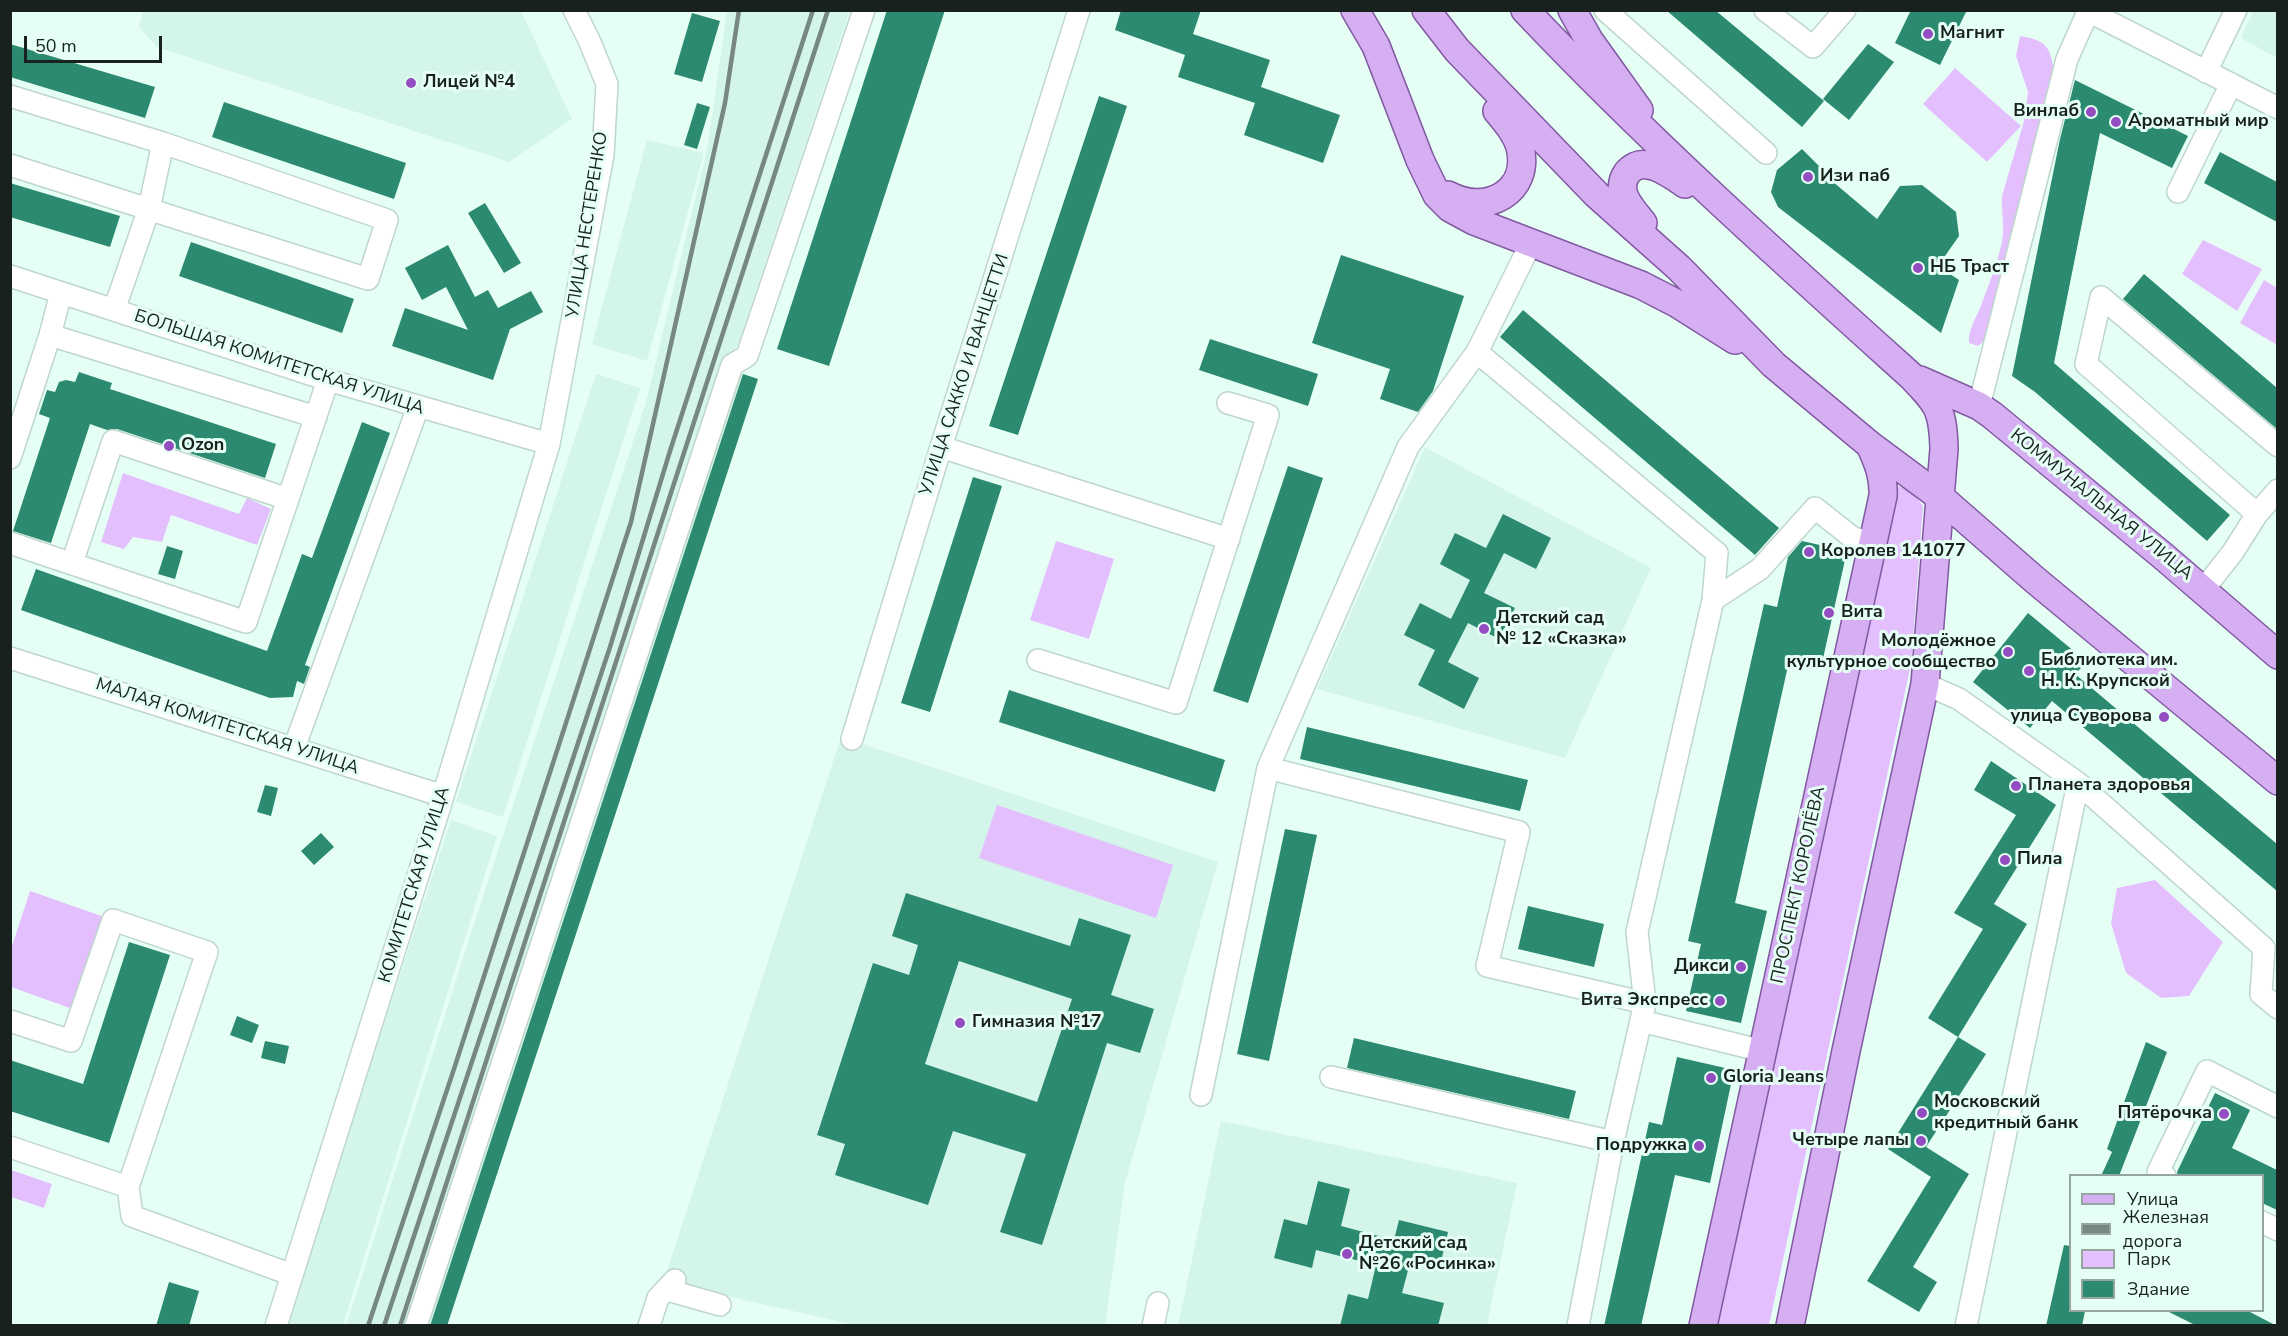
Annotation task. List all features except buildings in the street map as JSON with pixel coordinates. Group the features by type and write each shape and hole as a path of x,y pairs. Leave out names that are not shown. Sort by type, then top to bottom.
{"main road":[{"path":"1355,10 1376,46 1420,160 1437,195 1450,208 1474,221 1641,285 1678,304 1774,365"},
{"path":"1426,10 1457,50 1596,195 1679,268 1774,365 1870,445 1940,497 2035,580 2277,781"},
{"path":"1525,10 1590,79 1724,207 1911,375 1935,401 1942,416 1944,449 1925,684 1790,1326"},
{"path":"1572,10 1605,64 1622,85 1668,154"},
{"path":"1433,185 1460,201 1486,204 1507,192 1516,181 1521,168 1522,157 1516,136 1480,90 1457,50"},
{"path":"1679,268 1626,201 1623,194 1625,177 1637,165 1656,166 1724,207"},
{"name":"КОММУНАЛЬНАЯ УЛИЦА","path":"1911,375 1979,406 2203,590 2277,655"},
{"name":"ПРОСПЕКТ КОРОЛЁВА","path":"1703,1326 1883,496 1880,468 1870,445"}],"street":[{"name":"УЛИЦА НЕСТЕРЕНКО","path":"549,444 603,155 607,84 574,10"},
{"path":"416,1326 728,376 732,365 747,356 864,10"},
{"name":"УЛИЦА САККО И ВАНЦЕТТИ","path":"852,740 941,447 1079,10"},
{"path":"1605,10 1766,153"},
{"path":"1765,10 1814,47 1845,10"},
{"path":"2206,72 2236,10"},
{"path":"1979,406 2067,59 2087,11 2277,108"},
{"path":"2178,192 2231,84"},
{"path":"10,96 162,142 387,220 368,279 10,165"},
{"path":"114,310 149,209 162,142"},
{"path":"1201,1095 1268,768 1408,447 1477,352 1531,243"},
{"name":"БОЛЬШАЯ КОМИТЕТСКАЯ УЛИЦА","path":"10,276 328,380 549,444"},
{"path":"10,458 50,335 61,293"},
{"path":"2257,514 2086,364 2101,297 2277,446"},
{"path":"50,335 316,417"},
{"path":"1477,352 1717,553 1713,600 1637,932 1643,1012 1613,1142 1578,1326"},
{"path":"10,543 246,622 328,380"},
{"path":"1038,660 1176,703 1268,415 1227,403"},
{"path":"294,748 418,407"},
{"path":"72,563 113,441 288,499"},
{"name":"КОМИТЕТСКАЯ УЛИЦА","path":"276,1326 443,796 549,444"},
{"path":"941,447 1229,539"},
{"path":"2203,590 2234,552 2257,514 2277,490"},
{"path":"1713,600 1760,569 1815,508 1853,538 1874,542"},
{"name":"МАЛАЯ КОМИТЕТСКАЯ УЛИЦА","path":"10,657 443,796"},
{"path":"1925,684 1959,699 2078,783 2264,948 2261,994 2277,1008"},
{"path":"1268,768 1519,832 1487,966 1643,1012 1763,1051"},
{"path":"1966,1326 2078,783"},
{"path":"10,1021 71,1041 112,920 207,952 128,1187 132,1216 292,1275"},
{"path":"2162,1174 2158,1172 2207,1071 2277,1107"},
{"path":"1331,1077 1613,1142"},
{"path":"10,1147 128,1187"},
{"path":"649,1326 658,1298 671,1285 720,1305"},
{"path":"1154,1326 1158,1303"}],"shaded area":[{"name":"Лицей №4","path":"143,11 521,11 572,119 509,162 157,47 139,27"},
{"path":"727,11 850,11 738,345 724,364 739,373 758,379 447,1325 346,1326 472,930 646,402 707,150"},
{"path":"2253,11 2277,11 2277,58 2241,38"},
{"path":"647,140 704,153 647,361 592,344"},
{"path":"596,374 640,388 503,817 456,802"},
{"name":"Детский сад № 12 «Сказка»","path":"1425,447 1651,568 1565,758 1317,689"},
{"name":"Гимназия №17","path":"841,737 1218,862 1125,1183 1105,1325 855,1325 735,1298 665,1277"},
{"path":"451,820 497,836 343,1325 284,1326"},
{"name":"Детский сад №26 «Росинка»","path":"1221,1121 1517,1183 1487,1325 1178,1326"}],"green space":[{"path":"2020,36 2039,41 2048,50 2056,81 1992,335 1978,346 1969,343 1970,334 1998,259 2003,230 2002,196 2024,121 2028,92 2016,56"},
{"path":"1955,68 2021,126 1987,162 1923,104"},
{"path":"2203,240 2262,269 2237,311 2182,274"},
{"path":"2264,280 2277,288 2277,345 2240,323"},
{"path":"123,473 239,514 247,498 271,509 257,545 171,515 162,542 133,537 124,549 101,542"},
{"path":"1899,486 1913,493 1923,506 1911,664 1769,1325 1710,1326 1891,499"},
{"path":"1056,541 1114,559 1089,639 1030,620"},
{"path":"997,805 1173,865 1156,918 979,858"},
{"path":"2155,880 2223,942 2189,996 2161,998 2126,973 2111,923 2117,888"},
{"path":"30,891 113,920 81,1012 11,987 11,949"},
{"path":"11,1170 52,1184 44,1208 11,1197"}],"railway":[{"path":"368,1326 453,1072 631,522 725,103 739,10"},
{"path":"384,1326 610,647 670,451 813,10"},
{"path":"400,1326 828,10"}],"place":[{"name":"Магнит","path":"1928,34"},
{"name":"Лицей №4","path":"411,83"},
{"name":"Винлаб","path":"2091,112"},
{"name":"Ароматный мир","path":"2116,122"},
{"name":"Изи паб","path":"1808,177"},
{"name":"НБ Траст","path":"1918,268"},
{"name":"Ozon","path":"169,446"},
{"name":"Королев 141077","path":"1809,552"},
{"name":"Вита","path":"1829,613"},
{"name":"Детский сад № 12 «Сказка»","path":"1484,629"},
{"name":"Молодёжное культурное сообщество","path":"2008,652"},
{"name":"Библиотека им. Н. К. Крупской","path":"2029,671"},
{"name":"улица Суворова","path":"2164,717"},
{"name":"Планета здоровья","path":"2016,786"},
{"name":"Пила","path":"2005,860"},
{"name":"Дикси","path":"1741,967"},
{"name":"Вита Экспресс","path":"1720,1001"},
{"name":"Гимназия №17","path":"960,1023"},
{"name":"Gloria Jeans","path":"1711,1078"},
{"name":"Московский кредитный банк","path":"1922,1113"},
{"name":"Пятёрочка","path":"2224,1114"},
{"name":"Четыре лапы","path":"1921,1141"},
{"name":"Подружка","path":"1699,1146"},
{"name":"Детский сад №26 «Росинка»","path":"1347,1254"}]}
